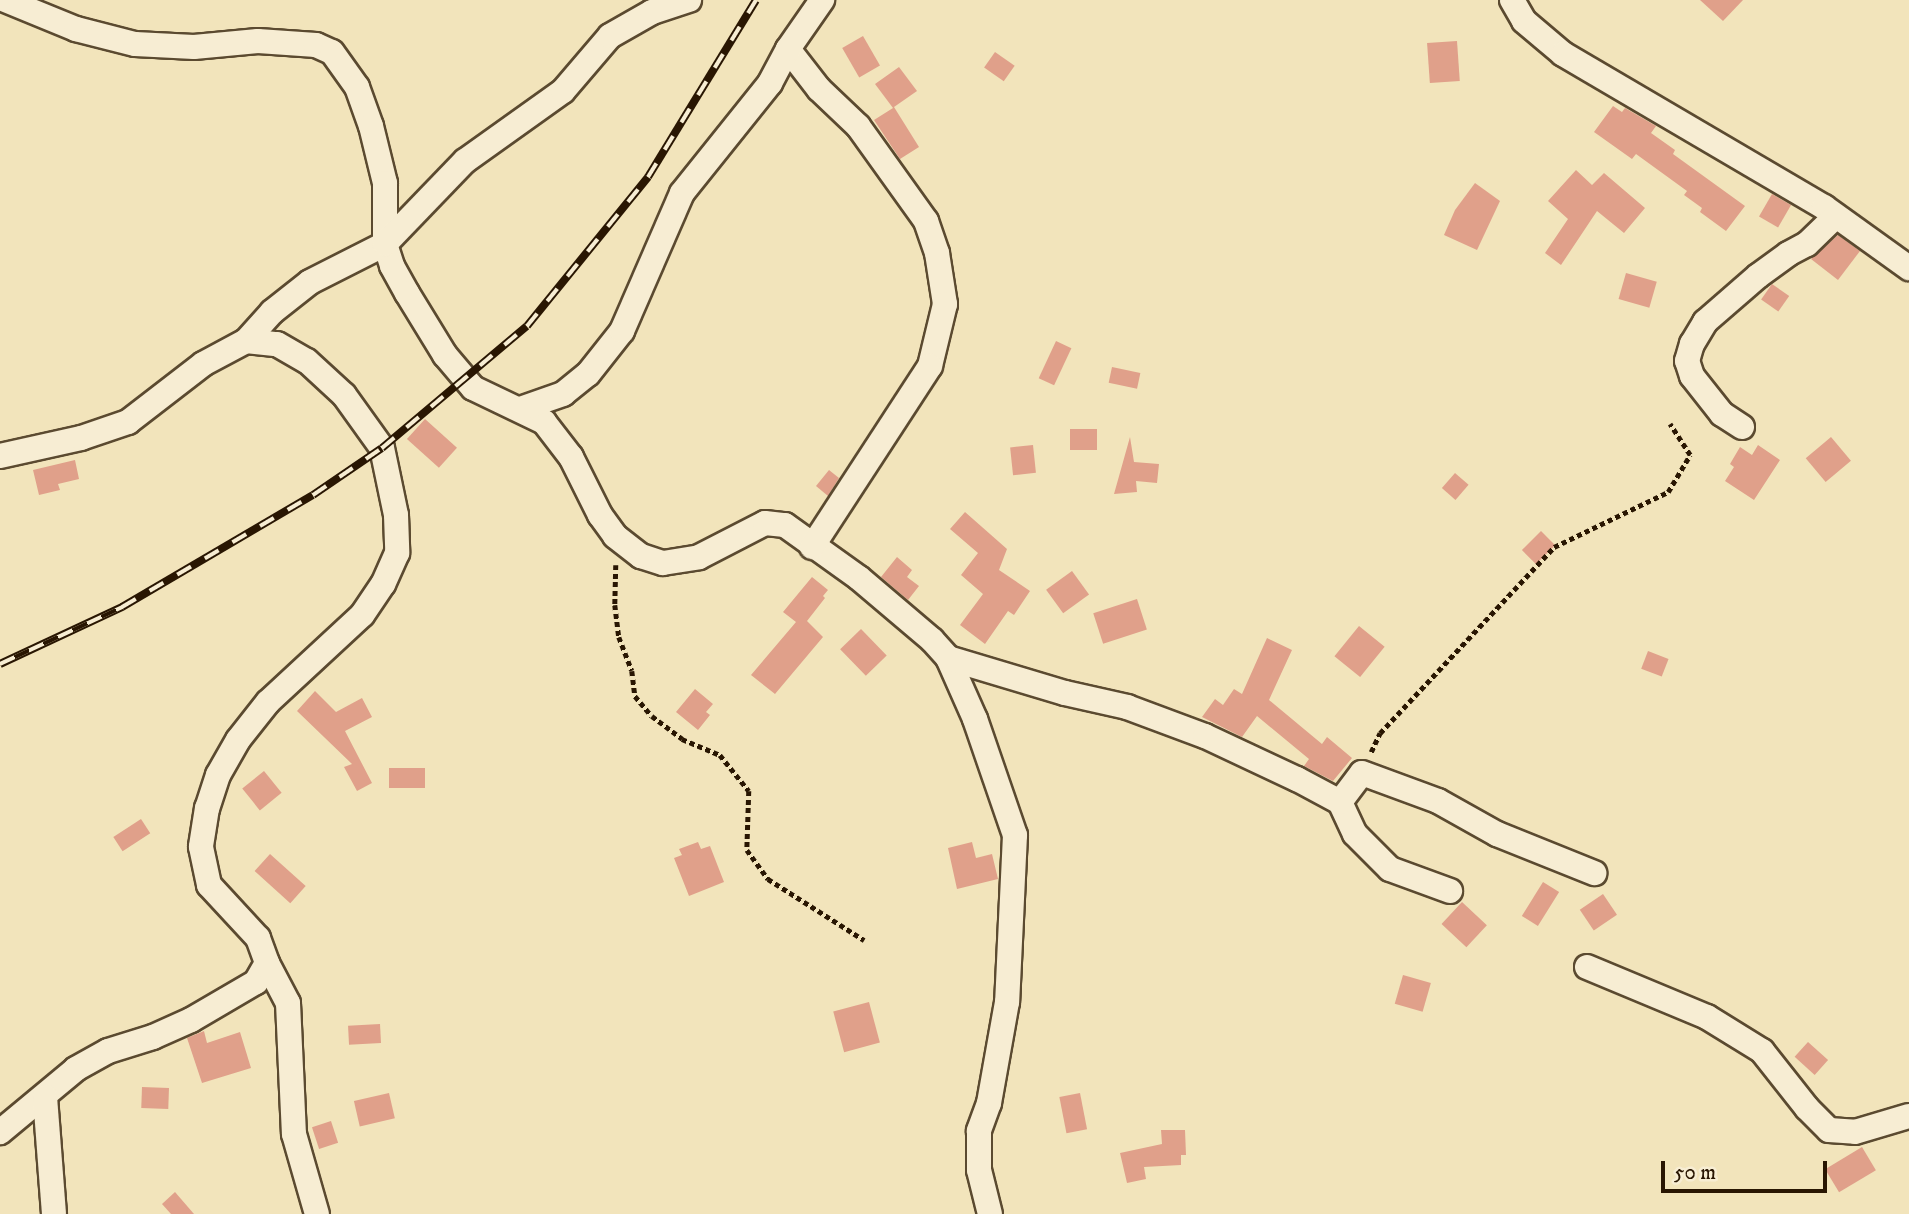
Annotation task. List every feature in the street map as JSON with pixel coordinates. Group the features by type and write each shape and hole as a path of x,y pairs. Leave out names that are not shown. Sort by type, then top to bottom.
{"street":[{"path":"5,0 76,29 135,44 194,47 258,41 316,45 332,52 357,87 371,126 385,183 385,244 392,266 445,355 473,388 544,422 571,457 600,515 615,536 641,556 663,563 699,557 765,523 785,525 812,547 859,578 932,640 948,658 975,719 1012,819 1015,835 1007,1002 989,1103 979,1131 979,1170 990,1214"},
{"path":"0,456 81,438 128,422 203,364 246,341 272,312 310,282 385,244 465,161 563,91 610,36 652,12 689,0"},
{"path":"520,409 563,394 588,374 622,331 682,193 770,83 788,49 822,0"},
{"path":"1512,0 1524,21 1563,54 1836,216 1909,268"},
{"path":"788,49 819,89 858,125 926,221 937,253 945,304 930,366 812,547"},
{"path":"1742,428 1722,414 1692,376 1688,361 1692,344 1705,322 1758,276 1807,244 1836,216"},
{"path":"246,341 277,344 307,361 344,395 383,447 396,514 397,553 383,583 362,615 268,702 238,740 218,775 207,808 201,847 209,885 258,938 267,963 288,1003 295,1134 317,1214"},
{"path":"948,658 1065,693 1127,707 1205,736 1340,802 1355,834 1390,869 1450,891"},
{"path":"1340,802 1363,773 1438,801 1497,834 1594,873"},
{"path":"0,1132 76,1069 108,1051 153,1037 240,994 256,982 267,963"},
{"path":"1587,967 1707,1017 1762,1051 1807,1108 1829,1130 1855,1132 1909,1116"},
{"path":"45,1097 54,1214"}],"path":[{"path":"1363,773 1380,733 1554,548 1668,492 1690,455 1670,424"},
{"path":"615,536 615,605 620,637 632,671 635,696 652,716 682,739 720,755 749,791 747,850 768,879 864,940"}],"building":[{"path":"1700,0 1743,0 1723,21"},
{"path":"863,36 880,65 859,77 842,48"},
{"path":"1457,41 1460,81 1430,83 1427,43"},
{"path":"995,52 1015,66 1004,81 984,68"},
{"path":"899,67 917,91 894,107 919,147 900,159 874,120 893,108 875,84"},
{"path":"1613,106 1622,112 1625,108 1656,126 1651,133 1675,150 1673,154 1745,206 1726,231 1700,212 1702,208 1684,195 1687,191 1636,154 1632,159 1594,132"},
{"path":"1576,170 1592,185 1604,173 1645,208 1624,233 1597,211 1561,265 1545,253 1568,219 1548,201"},
{"path":"1475,183 1500,201 1477,250 1444,235 1455,210"},
{"path":"1772,194 1791,205 1778,228 1759,217"},
{"path":"1838,235 1860,251 1838,280 1811,259"},
{"path":"1626,273 1657,282 1649,308 1619,299"},
{"path":"1772,284 1789,296 1778,312 1761,300"},
{"path":"1056,341 1071,348 1054,385 1039,378"},
{"path":"1112,367 1140,373 1137,389 1109,383"},
{"path":"425,419 457,448 439,468 407,439"},
{"path":"1070,429 1097,429 1097,450 1070,450"},
{"path":"1130,437 1134,462 1159,464 1157,483 1136,481 1137,492 1114,494"},
{"path":"1831,437 1851,461 1826,482 1806,458"},
{"path":"1033,445 1036,473 1013,475 1010,447"},
{"path":"1758,445 1780,460 1754,500 1725,481 1734,467 1730,464 1740,447 1752,455"},
{"path":"75,460 79,479 58,484 60,490 39,495 33,470"},
{"path":"829,470 839,478 828,496 816,486"},
{"path":"1455,473 1469,485 1455,500 1442,488"},
{"path":"965,512 1007,549 999,570 1030,591 1014,615 1008,611 985,644 960,625 983,594 961,575 978,553 950,529"},
{"path":"1541,531 1555,545 1536,564 1522,550"},
{"path":"897,557 912,570 907,577 919,586 908,600 881,577"},
{"path":"1072,571 1089,594 1063,613 1046,590"},
{"path":"812,577 828,590 807,621 823,637 775,694 751,675 796,622 783,612"},
{"path":"1137,599 1147,629 1103,644 1093,613"},
{"path":"1359,626 1385,647 1360,677 1334,656"},
{"path":"861,629 887,656 866,676 840,649"},
{"path":"1267,638 1292,650 1269,700 1322,744 1327,737 1352,758 1333,781 1304,766 1309,759 1257,716 1242,737 1202,717 1215,699 1223,705 1234,689 1242,694"},
{"path":"1648,651 1669,659 1662,677 1641,669"},
{"path":"695,689 713,704 706,712 710,715 698,730 676,712"},
{"path":"315,691 336,712 362,698 372,717 345,731 372,783 357,791 344,767 352,764 297,711"},
{"path":"389,768 425,768 425,788 389,788"},
{"path":"264,771 282,793 260,810 242,789"},
{"path":"141,819 150,833 123,851 113,837"},
{"path":"698,842 701,849 710,846 724,882 689,896 674,858 682,855 679,849"},
{"path":"972,842 976,858 992,854 998,879 957,889 948,848"},
{"path":"270,854 306,886 290,903 255,871"},
{"path":"1543,882 1559,892 1538,926 1522,916"},
{"path":"1603,894 1617,915 1594,930 1580,910"},
{"path":"1462,902 1487,925 1466,947 1442,924"},
{"path":"1403,975 1431,983 1423,1012 1395,1004"},
{"path":"869,1002 880,1043 844,1052 833,1012"},
{"path":"380,1024 381,1043 349,1045 348,1026"},
{"path":"204,1031 207,1043 240,1032 251,1068 202,1083 187,1038"},
{"path":"1808,1042 1828,1060 1815,1075 1795,1057"},
{"path":"142,1087 169,1088 168,1109 141,1108"},
{"path":"389,1093 395,1118 360,1126 354,1101"},
{"path":"1080,1093 1087,1129 1066,1133 1059,1097"},
{"path":"331,1121 338,1143 319,1149 312,1127"},
{"path":"1161,1130 1185,1130 1186,1155 1181,1155 1181,1165 1144,1167 1146,1179 1127,1183 1120,1153 1162,1144"},
{"path":"1862,1147 1876,1170 1839,1192 1825,1169"},
{"path":"175,1192 194,1214 171,1214 162,1204"}],"railway":[{"path":"0,664 122,607 313,495 382,448 527,326 648,177 756,0"}]}
